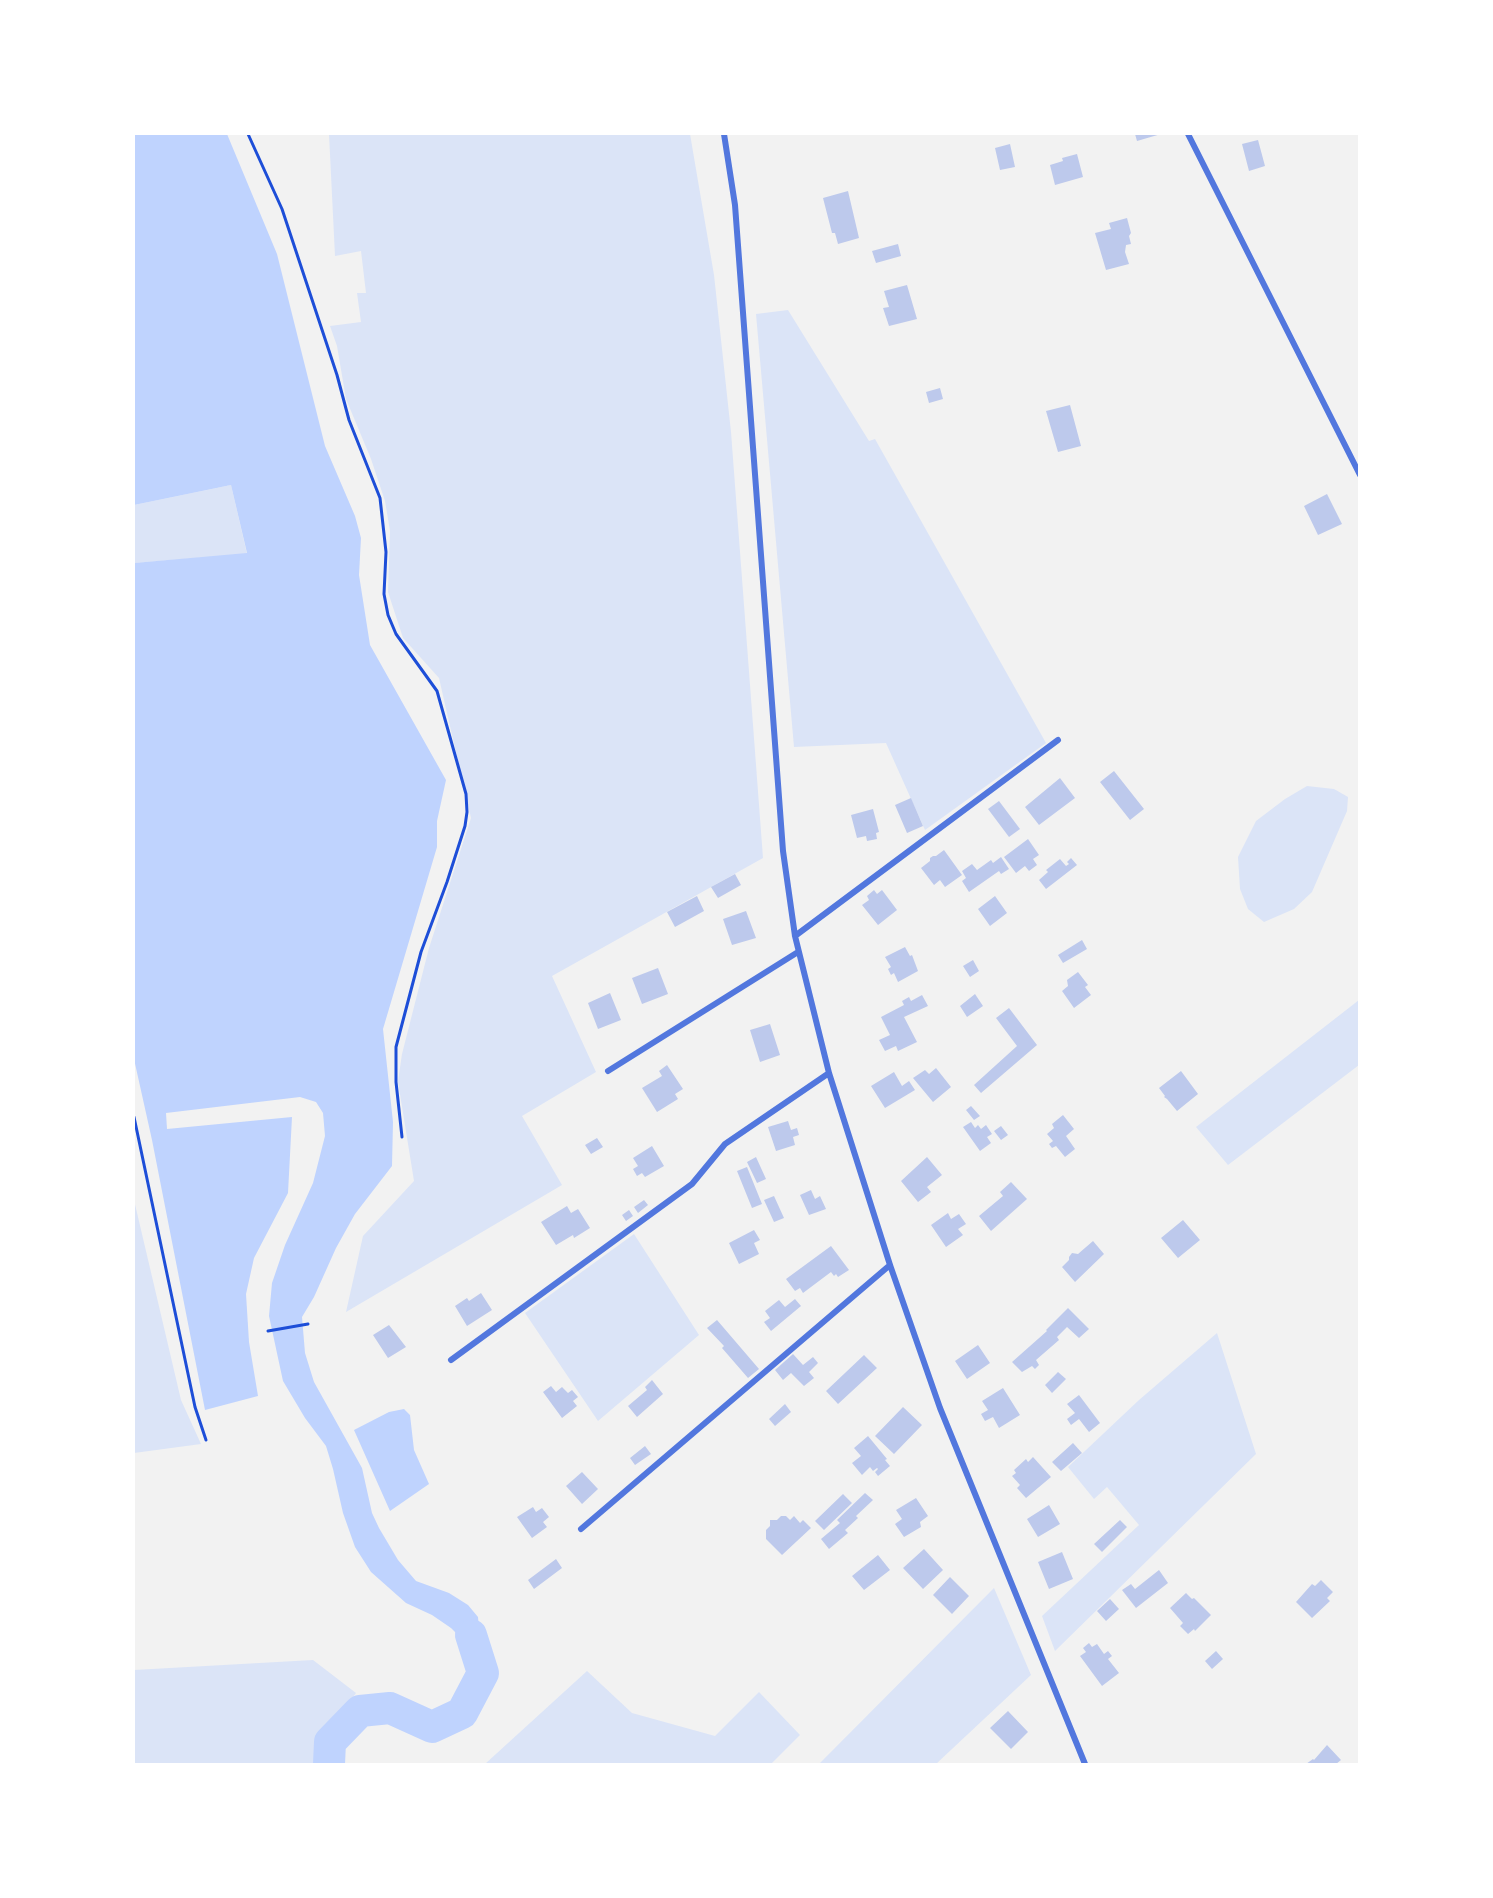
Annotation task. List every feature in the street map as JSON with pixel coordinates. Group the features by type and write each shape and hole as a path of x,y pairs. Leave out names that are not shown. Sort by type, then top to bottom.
{"street":[{"path":"724,134 735,205 783,851 798,952 828,1073 890,1265 940,1408 1085,1764"},
{"path":"1188,134 1359,475"},
{"path":"795,936 1058,740"},
{"path":"608,1071 798,952"},
{"path":"452,1360 692,1184 725,1144 828,1073"},
{"path":"581,1529 890,1265"}],"path":[{"path":"248,134 282,209 337,375 349,420 380,498 386,544 384,594 388,615 396,634 437,691 466,794 465,826 421,952 396,1047 396,1082 402,1137"},
{"path":"134,1117 195,1407 206,1440"},
{"path":"268,1331 308,1324"}],"shaded area":[{"path":"329,134 690,134 714,275 731,432 763,858 552,976 596,1072 522,1116 562,1185 346,1312 363,1236 414,1181 398,1082 402,1054 429,948 471,818 439,678 403,638 388,592 390,531 385,501 371,459 346,399 337,346 330,326 361,322 357,293 366,293 361,251 335,256"},
{"path":"788,310 869,441 875,439 1046,743 925,830 886,743 794,747 756,314"},
{"path":"231,485 247,554 134,563 134,505"},
{"path":"1307,786 1334,789 1348,797 1347,811 1312,892 1294,909 1264,922 1248,909 1240,889 1238,857 1256,821"},
{"path":"1359,1000 1359,1065 1228,1165 1196,1127"},
{"path":"134,1200 181,1400 201,1444 134,1453"},
{"path":"634,1234 699,1335 598,1421 525,1313"},
{"path":"1217,1333 1256,1454 1055,1651 1042,1616 1139,1525 1107,1487 1094,1499 1068,1467 1139,1400"},
{"path":"994,1588 1031,1675 936,1764 819,1764"},
{"path":"313,1660 356,1693 315,1748 315,1764 134,1764 134,1670"},
{"path":"587,1671 632,1713 715,1736 759,1692 800,1735 771,1764 485,1764"}],"water":[{"path":"134,134 227,134 277,254 325,446 355,516 361,538 359,575 370,645 446,780 437,821 437,847 383,1029 393,1122 392,1166 355,1214 302,1317 305,1353 314,1382 362,1468 372,1513 379,1528 398,1560 416,1581 449,1593 468,1605 478,1617 479,1630 491,1651 491,1681 466,1661 467,1644 451,1628 432,1615 406,1603 371,1572 355,1547 343,1513 326,1446 305,1418 283,1381 269,1316 272,1283 285,1245 313,1183 325,1136 323,1113 316,1102 300,1097 166,1113 167,1129 292,1117 288,1193 254,1258 246,1294 249,1342 258,1396 205,1410 134,1059 134,563 247,553 231,485 134,505"},
{"path":"404,1409 410,1415 414,1450 429,1484 390,1511 354,1430 389,1412"}],"building":[{"path":"1135,134 1161,134 1137,141"},
{"path":"1258,140 1265,166 1249,171 1242,144"},
{"path":"1010,144 1015,167 1000,170 995,148"},
{"path":"1077,154 1083,177 1055,185 1050,165 1063,161 1062,158"},
{"path":"848,191 859,238 838,244 835,233 832,233 823,198"},
{"path":"1127,218 1131,244 1126,245 1125,252 1129,264 1106,270 1095,233 1111,229 1109,223"},
{"path":"898,244 901,256 876,263 872,251"},
{"path":"907,285 917,319 889,326 883,308 889,307 884,291"},
{"path":"940,388 943,399 929,403 926,392"},
{"path":"1070,405 1081,446 1058,452 1046,411"},
{"path":"1327,494 1342,524 1318,535 1304,506"},
{"path":"1114,771 1144,809 1130,820 1100,782"},
{"path":"1060,778 1075,798 1039,825 1025,807"},
{"path":"911,798 923,826 907,833 895,805"},
{"path":"999,801 1020,829 1009,837 988,809"},
{"path":"873,809 879,832 876,833 877,839 867,841 866,836 857,838 851,815"},
{"path":"1028,839 1039,855 1033,859 1037,865 1029,871 1025,866 1016,873 1004,857"},
{"path":"944,850 962,875 945,887 940,880 934,885 921,868 930,861 930,858"},
{"path":"1001,857 1009,869 1001,874 999,871 969,892 962,881 966,878 962,871 972,864 977,870 991,860 993,863"},
{"path":"1071,858 1077,865 1046,889 1039,880 1048,872 1046,870 1060,859 1066,866"},
{"path":"735,874 741,885 718,898 711,887"},
{"path":"874,890 877,894 882,890 897,910 878,925 862,905 869,900 867,896"},
{"path":"697,896 704,911 675,927 667,912"},
{"path":"995,896 1007,913 990,926 978,909"},
{"path":"746,911 756,938 732,945 723,919"},
{"path":"1082,940 1087,949 1063,963 1058,955"},
{"path":"905,947 910,956 912,955 918,971 898,982 894,973 891,975 888,969 891,967 885,957"},
{"path":"973,960 979,971 970,977 963,966"},
{"path":"658,968 668,994 642,1004 632,978"},
{"path":"1078,972 1088,985 1085,987 1091,995 1074,1008 1062,991 1068,986 1067,980"},
{"path":"610,993 621,1020 598,1029 588,1003"},
{"path":"975,994 983,1006 967,1017 960,1006"},
{"path":"922,995 928,1006 904,1017 917,1042 898,1051 896,1046 885,1051 879,1040 890,1035 881,1017 904,1005 902,1001 909,997 911,1001"},
{"path":"1009,1008 1037,1045 981,1093 974,1085 1017,1046 996,1018"},
{"path":"770,1024 780,1055 760,1062 750,1030"},
{"path":"667,1065 683,1089 675,1094 678,1099 657,1112 642,1088 662,1076 659,1071"},
{"path":"936,1068 951,1087 933,1102 913,1078 925,1070 929,1074"},
{"path":"1181,1071 1198,1094 1177,1111 1159,1088"},
{"path":"894,1072 902,1086 909,1081 915,1090 885,1108 871,1086"},
{"path":"971,1106 980,1116 974,1120 966,1110"},
{"path":"1063,1115 1074,1129 1066,1136 1075,1149 1065,1157 1056,1146 1052,1148 1049,1144 1053,1141 1047,1134 1054,1128 1052,1124"},
{"path":"788,1121 791,1130 797,1128 799,1135 793,1137 795,1145 776,1151 768,1127"},
{"path":"971,1122 975,1128 978,1125 981,1129 986,1125 992,1134 987,1137 991,1143 980,1151 963,1127"},
{"path":"1001,1126 1008,1135 1001,1140 994,1131"},
{"path":"597,1138 603,1147 591,1154 585,1145"},
{"path":"652,1146 664,1166 645,1177 642,1173 637,1176 633,1169 638,1166 633,1158"},
{"path":"756,1157 766,1179 757,1183 747,1162"},
{"path":"927,1157 942,1175 927,1187 931,1192 918,1202 901,1181"},
{"path":"747,1167 762,1204 752,1208 737,1171"},
{"path":"1011,1182 1027,1199 991,1231 979,1216 1003,1196 1000,1192"},
{"path":"811,1190 815,1199 820,1196 826,1209 809,1215 800,1195"},
{"path":"774,1196 784,1218 774,1222 764,1200"},
{"path":"644,1200 648,1205 638,1213 634,1207"},
{"path":"567,1206 571,1213 578,1209 590,1228 556,1245 541,1222"},
{"path":"629,1210 633,1216 626,1221 622,1215"},
{"path":"948,1213 951,1219 959,1214 966,1224 958,1229 963,1235 946,1247 931,1225"},
{"path":"1183,1220 1200,1240 1178,1258 1161,1238"},
{"path":"754,1230 760,1240 754,1243 759,1254 739,1264 729,1243"},
{"path":"1093,1241 1104,1254 1075,1282 1062,1267 1072,1253 1078,1254"},
{"path":"831,1246 849,1270 838,1277 831,1272 803,1293 800,1288 795,1291 786,1279"},
{"path":"481,1293 492,1310 467,1326 455,1306"},
{"path":"795,1299 801,1306 771,1331 764,1322 770,1318 765,1311 779,1300 785,1307"},
{"path":"1068,1308 1089,1329 1079,1338 1067,1327 1057,1337 1059,1340 1036,1360 1039,1365 1035,1369 1032,1366 1022,1372 1012,1362 1047,1331"},
{"path":"717,1320 759,1369 748,1378 707,1328"},
{"path":"389,1325 406,1347 388,1358 373,1335"},
{"path":"978,1345 990,1363 967,1379 955,1361"},
{"path":"793,1354 803,1365 813,1357 818,1363 809,1372 814,1378 804,1386 791,1373 783,1380 775,1370"},
{"path":"864,1355 877,1368 838,1404 826,1391"},
{"path":"1058,1372 1066,1379 1052,1393 1045,1385"},
{"path":"652,1380 663,1394 637,1417 628,1406 647,1390 645,1387"},
{"path":"551,1386 556,1392 562,1387 568,1393 572,1390 578,1397 573,1401 577,1406 562,1418 543,1392"},
{"path":"1003,1388 1020,1415 999,1428 993,1417 985,1421 981,1414 988,1410 982,1401"},
{"path":"1079,1395 1100,1423 1089,1432 1079,1419 1071,1425 1067,1419 1075,1413 1067,1404"},
{"path":"785,1404 791,1412 775,1426 769,1419"},
{"path":"903,1407 922,1425 894,1454 875,1436"},
{"path":"868,1436 890,1466 878,1476 875,1472 877,1468 873,1471 870,1467 862,1475 852,1463 861,1456 854,1448"},
{"path":"1073,1443 1082,1453 1061,1471 1052,1462"},
{"path":"645,1446 651,1454 635,1465 630,1458"},
{"path":"1033,1457 1051,1477 1026,1498 1017,1488 1020,1485 1012,1476 1016,1473 1014,1470 1026,1459 1028,1462"},
{"path":"582,1472 598,1489 582,1504 566,1486"},
{"path":"865,1493 873,1500 845,1530 848,1533 829,1549 821,1539 840,1523 837,1520"},
{"path":"843,1494 852,1503 824,1530 815,1521"},
{"path":"916,1498 928,1516 920,1522 921,1527 904,1537 895,1524 902,1519 896,1510"},
{"path":"1049,1505 1060,1524 1038,1537 1027,1519"},
{"path":"533,1507 536,1512 542,1508 549,1517 543,1522 547,1527 532,1538 517,1517"},
{"path":"781,1516 786,1516 790,1520 794,1516 800,1523 803,1520 811,1528 782,1555 766,1539 766,1530 770,1526 770,1520 777,1520"},
{"path":"1120,1520 1127,1527 1102,1552 1094,1544"},
{"path":"924,1549 943,1570 923,1589 903,1568"},
{"path":"1062,1552 1073,1579 1049,1589 1038,1562"},
{"path":"878,1555 890,1570 864,1590 852,1576"},
{"path":"556,1559 562,1568 534,1589 528,1580"},
{"path":"1159,1570 1168,1583 1136,1608 1122,1590 1131,1584 1135,1589"},
{"path":"950,1577 969,1596 952,1614 933,1595"},
{"path":"1321,1580 1333,1592 1327,1598 1330,1601 1312,1618 1296,1602 1312,1584 1315,1586"},
{"path":"1186,1593 1211,1615 1195,1631 1194,1629 1188,1634 1180,1626 1183,1623 1170,1608"},
{"path":"1110,1599 1119,1609 1106,1621 1097,1611"},
{"path":"1089,1643 1092,1647 1097,1644 1104,1654 1108,1651 1112,1656 1108,1659 1119,1673 1102,1686 1080,1656 1086,1652 1083,1648"},
{"path":"1216,1651 1223,1659 1212,1669 1205,1661"},
{"path":"1008,1711 1028,1732 1011,1749 990,1728"},
{"path":"1327,1745 1341,1760 1336,1764 1306,1764 1314,1760"}],"waterway":[{"path":"329,1764 330,1742 360,1711 390,1708 432,1727 462,1713 483,1673 471,1635"}]}
